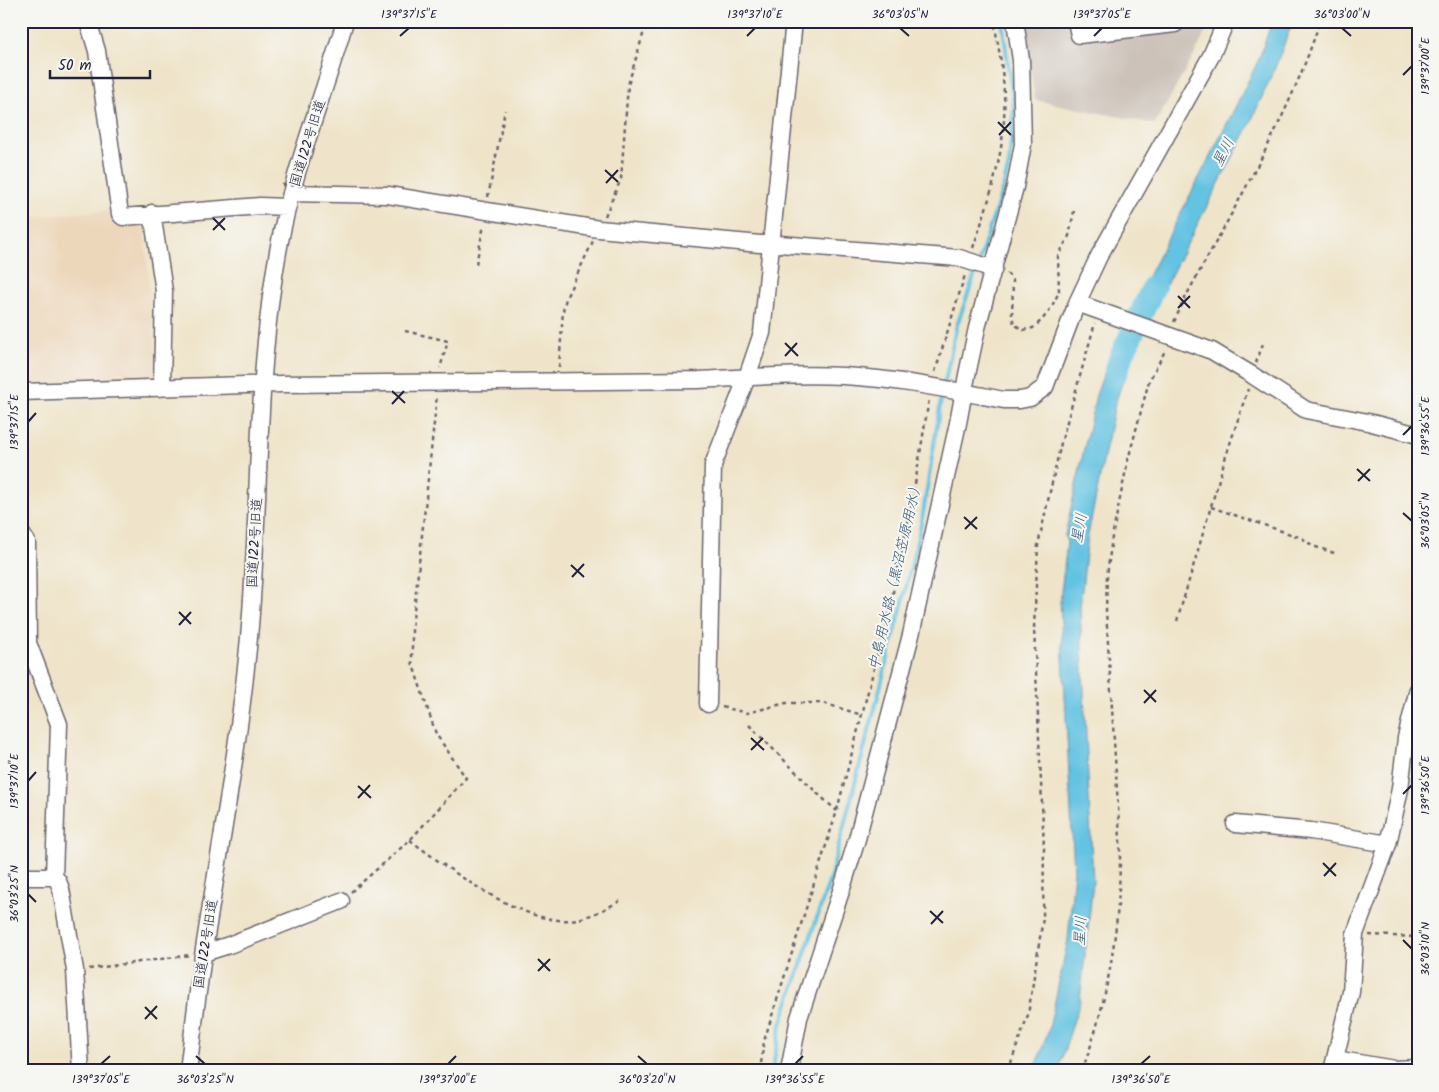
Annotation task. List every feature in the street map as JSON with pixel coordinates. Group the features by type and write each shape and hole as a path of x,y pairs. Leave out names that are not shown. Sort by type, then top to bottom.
{"street":[{"path":"88,21 97,52 120,214 123,217 152,213 260,206 287,195 388,195 598,229 772,245 959,258 982,267"},
{"name":"国道122号旧道","path":"188,1071 246,673 262,385 271,296 287,195 345,21"},
{"path":"708,704 713,465 762,333 794,21"},
{"path":"790,1071 798,1018 843,885 911,635 958,392 977,328 982,267 998,244 1015,187 1023,144 1021,60 1015,21"},
{"path":"1076,21 1079,35 1175,24 1177,21"},
{"path":"21,392 262,385 699,380 747,377 844,376 932,386 1004,400 1030,398 1045,387 1077,303 1118,221 1211,56 1226,21"},
{"path":"152,213 164,291 162,387"},
{"path":"1077,303 1100,316 1170,336 1212,351 1306,410 1368,422 1418,436"},
{"path":"21,533 27,542 28,643 59,724 54,877 61,889 75,970 81,1071"},
{"path":"1418,689 1406,738 1400,789 1388,844 1355,934 1351,992 1334,1065 1394,1069 1418,1068"},
{"path":"1235,824 1311,831 1388,844"},
{"path":"21,877 54,877"},
{"path":"204,953 341,901"}],"path":[{"path":"558,381 563,311 566,298 621,179 628,85 647,21"},
{"path":"760,1071 764,1041 837,810 892,598 913,496 932,386 982,267 992,192 1004,129 1004,95 994,21"},
{"path":"1082,1071 1095,1036 1111,966 1120,877 1106,610 1107,576 1114,529 1138,418 1149,380 1170,336 1185,298 1281,117 1298,80 1320,21"},
{"path":"476,264 505,110"},
{"path":"287,195 307,186"},
{"path":"982,267 1011,276 1013,281 1012,316 1014,324 1023,330 1033,328 1051,308 1059,292 1058,256 1069,236 1074,210"},
{"path":"1008,1071 1028,1015 1043,918 1044,848 1034,628 1038,545 1061,443 1100,316"},
{"path":"341,901 410,840 466,778 436,734 412,662 412,629 437,397 437,382 448,341 405,331"},
{"path":"1178,621 1211,507 1264,340"},
{"path":"1211,507 1302,538 1313,546 1337,554"},
{"path":"708,704 747,713 786,703 822,703 862,715"},
{"path":"749,725 818,794 837,810"},
{"path":"410,840 448,869 513,906 537,917 570,920 601,911 620,901"},
{"path":"1355,934 1418,938"},
{"path":"75,970 204,953"}],"shaded area":[{"path":"1023,21 1210,21 1198,48 1155,124 1035,100"},
{"path":"114,210 138,222 144,228 157,376 155,379 21,386 21,218"}],"water":[{"path":"1272,21 1293,21 1275,68 1249,126 1149,317 1130,311 1259,59"},
{"path":"1117,338 1135,345 1115,404 1088,535 1080,608 1093,882 1080,1001 1058,1071 1034,1071 1049,1029 1068,940 1074,871 1060,601 1067,542 1065,535 1096,395"}],"waterway":[{"name":"中島用水路（黒沼笠原用水）","path":"979,261 1009,164 1014,107 1002,21"},
{"name":"中島用水路（黒沼笠原用水）","path":"944,386 956,328 977,268"},
{"name":"星川","path":"1116,372 1154,286"},
{"name":"中島用水路（黒沼笠原用水）","path":"772,1071 781,1024 829,882 902,605 922,520 942,393"}]}
